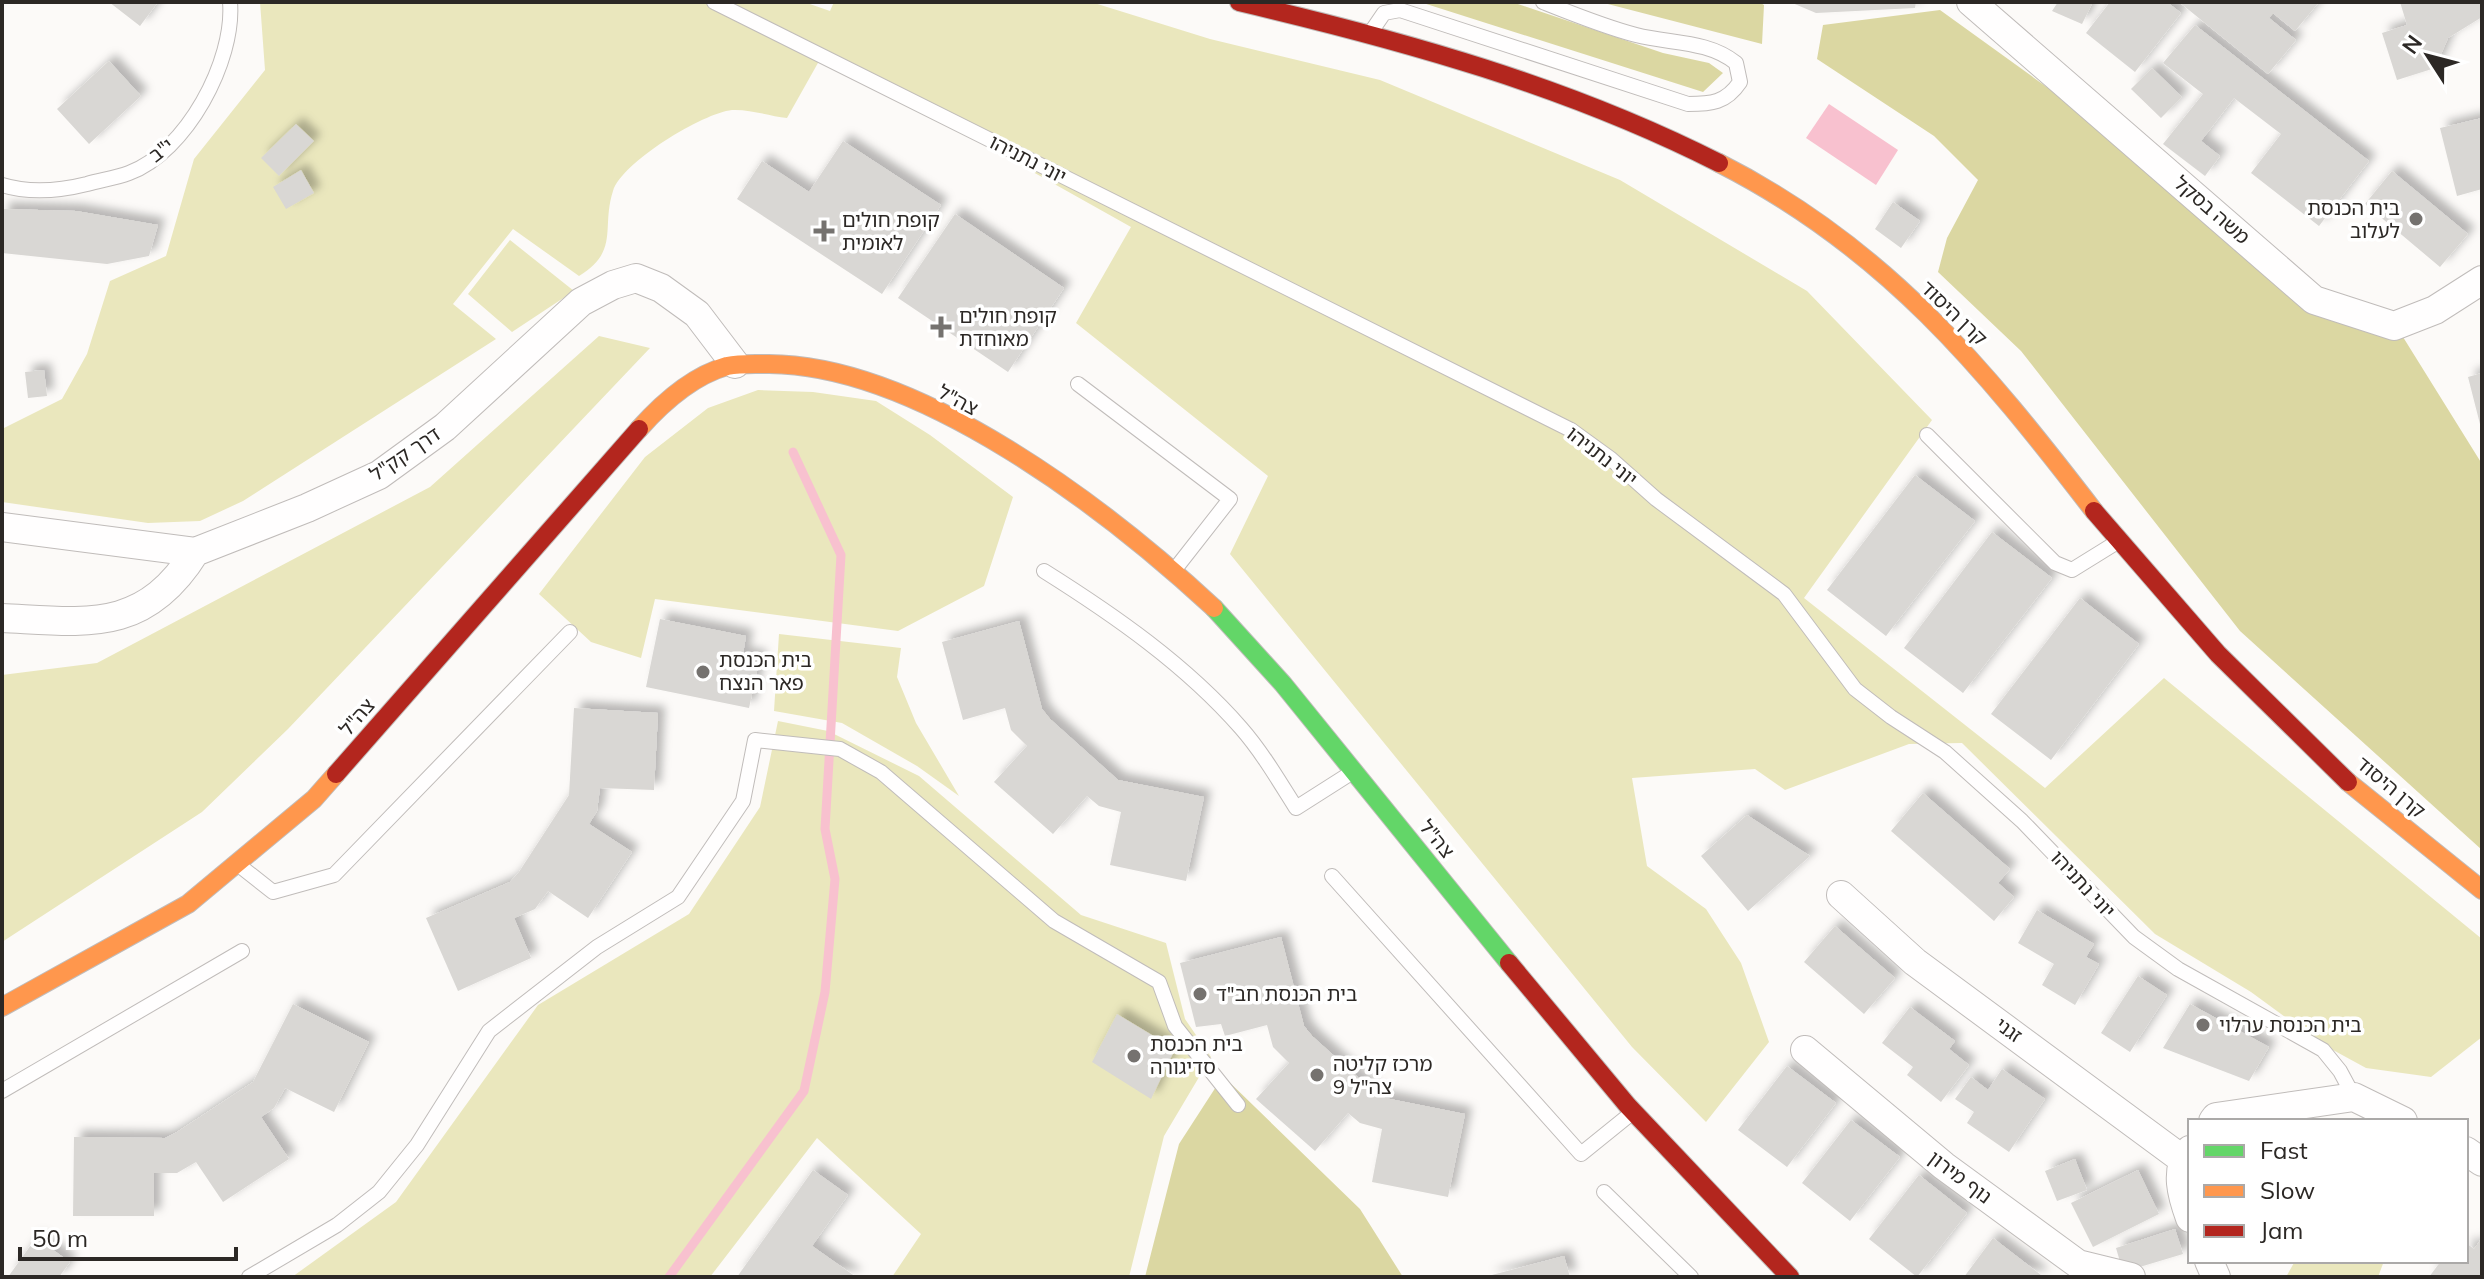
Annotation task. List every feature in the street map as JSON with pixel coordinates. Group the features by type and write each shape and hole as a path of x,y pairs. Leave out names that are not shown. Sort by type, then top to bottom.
{"street":[{"name":"קרן היסוד","path":"1239,2 1371,32 1501,70 1704,153 1800,210 1875,269 1947,333 2007,397 2117,541 2241,680 2309,746 2482,890"},
{"name":"משה בסקל","path":"1971,2 2314,300 2394,326 2435,310 2482,280"},
{"name":"דרך קק\"ל","path":"2,527 195,552 307,508 379,475 445,427 581,302 613,285 636,278 661,288 697,314 735,364"},
{"name":"צה\"ל","path":"2,1007 188,904 314,799 659,407 694,379 735,364 782,361 833,371 912,401 1030,465 1117,526 1216,610 1353,771 1581,1051 1790,1277"},
{"path":"2,618 95,623 136,610 179,577 195,552"},
{"name":"זגני","path":"1841,895 1915,962 2186,1155"},
{"name":"נוף מירון","path":"1805,1050 1944,1166 2078,1264 2131,1277"},
{"path":"2214,1119 2267,1107 2354,1097 2399,1119"},
{"path":"2186,1155 2181,1192 2188,1212"},
{"path":"2204,1277 2216,1276"}],"lane":[{"name":"י\"ב","path":"2,185 54,192 131,173 178,138 209,93 227,50 230,2"},
{"name":"יוני נתניהו","path":"714,2 1571,430 1611,459 1656,499 1784,594 1855,689 1945,752 2022,821 2134,937 2178,969 2323,1050 2340,1071 2354,1097"},
{"path":"1371,32 1384,13 1400,10 1688,104 1714,104 1732,95 1740,82 1736,63 1723,53 1699,45 1637,35 1543,2"},
{"path":"1078,384 1230,499 1173,572"},
{"path":"1927,435 2055,563 2072,570 2117,541"},
{"path":"1044,571 1088,598 1190,677 1241,728 1296,808 1353,771"},
{"path":"237,864 273,892 334,875 570,632"},
{"path":"249,1277 337,1225 379,1192 417,1145 489,1031 597,947 678,897 743,801 755,740 840,749 881,772 1054,921 1159,982 1175,1026 1238,1105"},
{"path":"1332,876 1581,1154 1635,1110"},
{"path":"2,1091 242,951"},
{"path":"1604,1192 1691,1277"}],"shaded area":[{"path":"260,2 804,2 830,11 834,2 1091,2 1210,39 1380,80 1620,180 1807,291 1932,420 1804,598 2045,788 2164,678 2482,939 2482,1037 2431,1077 2366,1068 2322,1044 2251,992 2155,934 1962,743 1909,744 1785,790 1755,769 1632,778 1647,866 1706,909 1741,963 1769,1042 1706,1122 1632,1047 1230,554 1268,476 1076,323 1131,227 823,54 787,118 739,110 719,113 684,129 631,167 613,191 605,248 592,267 579,276 513,229 453,304 496,339 243,501 200,521 148,523 2,502 2,429 62,399 87,354 110,281 166,256 194,159 265,70"},
{"path":"1420,2 1512,2 1663,53 1709,63 1723,73 1703,92"},
{"path":"1600,2 1759,2 1764,5 1762,44"},
{"path":"1940,10 2109,132 2303,292 2403,337 2482,464 2482,850 2240,631 2021,351 1938,272 1947,238 1978,180 1934,136 1817,59 1823,25"},
{"path":"1829,104 1898,150 1876,185 1806,138"},
{"path":"510,240 574,291 512,332 468,294"},
{"path":"599,336 650,348 288,729 202,812 2,942 2,675 97,663 430,487"},
{"path":"758,390 813,392 876,401 930,435 1013,497 984,586 898,631 655,599 641,658 591,642 539,594 645,457 708,408"},
{"path":"779,634 901,648 897,677 916,723 959,796 917,766 842,723 774,711"},
{"path":"778,721 828,731 919,776 1081,915 1166,943 1185,1019 1211,1057 1164,1136 1129,1277 892,1277 921,1234 817,1138 710,1277 292,1277 396,1202 538,1005 689,914 760,807"},
{"path":"1223,1076 1360,1209 1403,1277 1145,1277 1179,1144"},
{"path":"2294,1263 2383,1263 2378,1277 2286,1277"}],"building":[{"path":"109,2 158,2 140,26"},
{"path":"1790,2 1916,2 1915,8 1816,13"},
{"path":"2058,2 2093,2 2082,24 2052,11"},
{"path":"2110,2 2167,2 2181,13 2135,72 2086,33"},
{"path":"2179,2 2319,2 2295,31 2273,13 2269,18 2296,40 2268,74"},
{"path":"2400,2 2480,2 2482,17 2448,38 2435,68 2397,80 2382,33 2407,25"},
{"path":"2195,25 2369,161 2319,226 2251,173 2281,134 2234,98 2201,141 2220,156 2205,176 2163,144 2203,94 2163,63"},
{"path":"109,61 141,96 89,144 57,109"},
{"path":"2152,68 2182,97 2161,118 2131,89"},
{"path":"2482,118 2482,189 2457,196 2440,128"},
{"path":"296,124 314,141 279,176 261,158"},
{"path":"843,141 941,205 882,294 737,199 762,161 809,192"},
{"path":"301,170 314,193 286,209 273,187"},
{"name":"בית הכנסת לעלוב","path":"2392,171 2468,234 2440,267 2365,204"},
{"path":"1893,202 1920,221 1901,248 1875,229"},
{"path":"2,209 76,211 158,225 149,256 107,264 2,253"},
{"path":"955,214 1064,288 1008,372 898,298"},
{"path":"44,370 47,396 28,398 25,372"},
{"path":"2482,373 2482,428 2481,428 2468,377"},
{"path":"1915,475 1975,521 1886,636 1827,590"},
{"path":"1992,532 2052,578 1963,693 1904,648"},
{"path":"2080,598 2139,644 2051,760 1991,714"},
{"name":"בית הכנסת פאר הנצח","path":"660,619 746,636 743,654 760,657 749,708 646,687"},
{"path":"1019,621 1042,709 1050,719 1118,780 1204,797 1186,881 1110,865 1121,812 1099,806 1087,796 1053,834 994,782 1027,746 1011,730 1005,708 963,720 942,642"},
{"path":"574,708 658,713 654,790 600,788 597,811 589,824 632,852 588,918 548,891 535,909 514,918 531,958 458,991 426,918 510,882 519,872 569,795"},
{"path":"1923,793 2010,869 1998,883 2014,897 1994,921 1891,831"},
{"path":"1747,815 1810,856 1748,911 1701,856"},
{"path":"2037,910 2094,944 2086,957 2099,964 2075,1005 2042,985 2054,964 2018,943"},
{"path":"1835,926 1895,978 1864,1014 1804,962"},
{"name":"מרכז קליטה צה\"ל 9","path":"1281,937 1304,1026 1312,1036 1380,1097 1465,1114 1448,1197 1372,1182 1382,1129 1360,1123 1348,1113 1315,1151 1256,1099 1289,1063 1273,1047 1267,1025 1225,1036 1221,1024 1196,1027 1180,963"},
{"path":"2138,976 2167,995 2130,1052 2101,1033"},
{"path":"293,1004 369,1042 334,1112 285,1088 274,1108 261,1117 289,1159 223,1202 196,1162 177,1173 154,1173 154,1216 73,1216 74,1137 165,1138 177,1132 253,1082"},
{"name":"בית הכנסת ערלוי","path":"2190,1004 2269,1047 2249,1081 2163,1048"},
{"path":"1910,1007 1955,1041 1949,1049 1969,1065 1941,1102 1907,1075 1913,1067 1882,1043"},
{"name":"בית הכנסת סדיגורה","path":"1117,1014 1175,1049 1151,1099 1092,1062"},
{"path":"1787,1066 1836,1103 1787,1167 1738,1130"},
{"path":"2002,1069 2045,1099 2009,1152 1967,1123 1974,1112 1955,1099 1971,1077 1988,1090"},
{"path":"1851,1120 1900,1157 1850,1221 1802,1183"},
{"path":"2075,1159 2087,1190 2057,1201 2045,1171"},
{"path":"813,1170 848,1195 812,1246 856,1277 737,1277"},
{"path":"2138,1170 2159,1214 2093,1247 2071,1203"},
{"path":"1919,1175 1967,1213 1917,1277 1869,1239"},
{"path":"2175,1229 2183,1254 2123,1272 2116,1248"},
{"path":"36,1238 70,1262 59,1277 8,1277"},
{"path":"1993,1238 2041,1275 2040,1277 1964,1277"},
{"path":"2482,1238 2482,1277 2429,1277 2440,1263 2468,1263 2468,1244 2474,1249"},
{"path":"1564,1256 1570,1277 1488,1277 1488,1276"}],"waterway":[{"path":"669,1277 804,1091 825,992 835,879 825,829 841,555 793,452"}],"traffic: fast":[{"path":"1214,608 1283,684 1509,963"}],"traffic: slow":[{"path":"1719,163 1778,196 1832,233 1927,314 2012,408 2094,511"},
{"path":"639,429 690,383 714,370 732,365 769,364 827,371 887,389 948,416 1008,449 1121,528 1214,608"},
{"path":"2,1007 188,904 314,799 336,774"},
{"path":"2348,782 2482,890"}],"traffic: jam":[{"path":"1239,2 1484,68 1603,111 1719,163"},
{"path":"336,774 639,429"},
{"path":"2094,511 2218,654 2348,782"},
{"path":"1509,963 1628,1106 1790,1277"}],"place":[{"name":"בית הכנסת לעלוב","path":"2416,219"},
{"name":"קופת חולים לאומית","path":"824,231"},
{"name":"קופת חולים מאוחדת","path":"941,327"},
{"name":"בית הכנסת פאר הנצח","path":"703,672"},
{"name":"בית הכנסת חב\"ד","path":"1200,994"},
{"name":"בית הכנסת ערלוי","path":"2203,1025"},
{"name":"בית הכנסת סדיגורה","path":"1134,1056"},
{"name":"מרכז קליטה צה\"ל 9","path":"1317,1075"}]}
